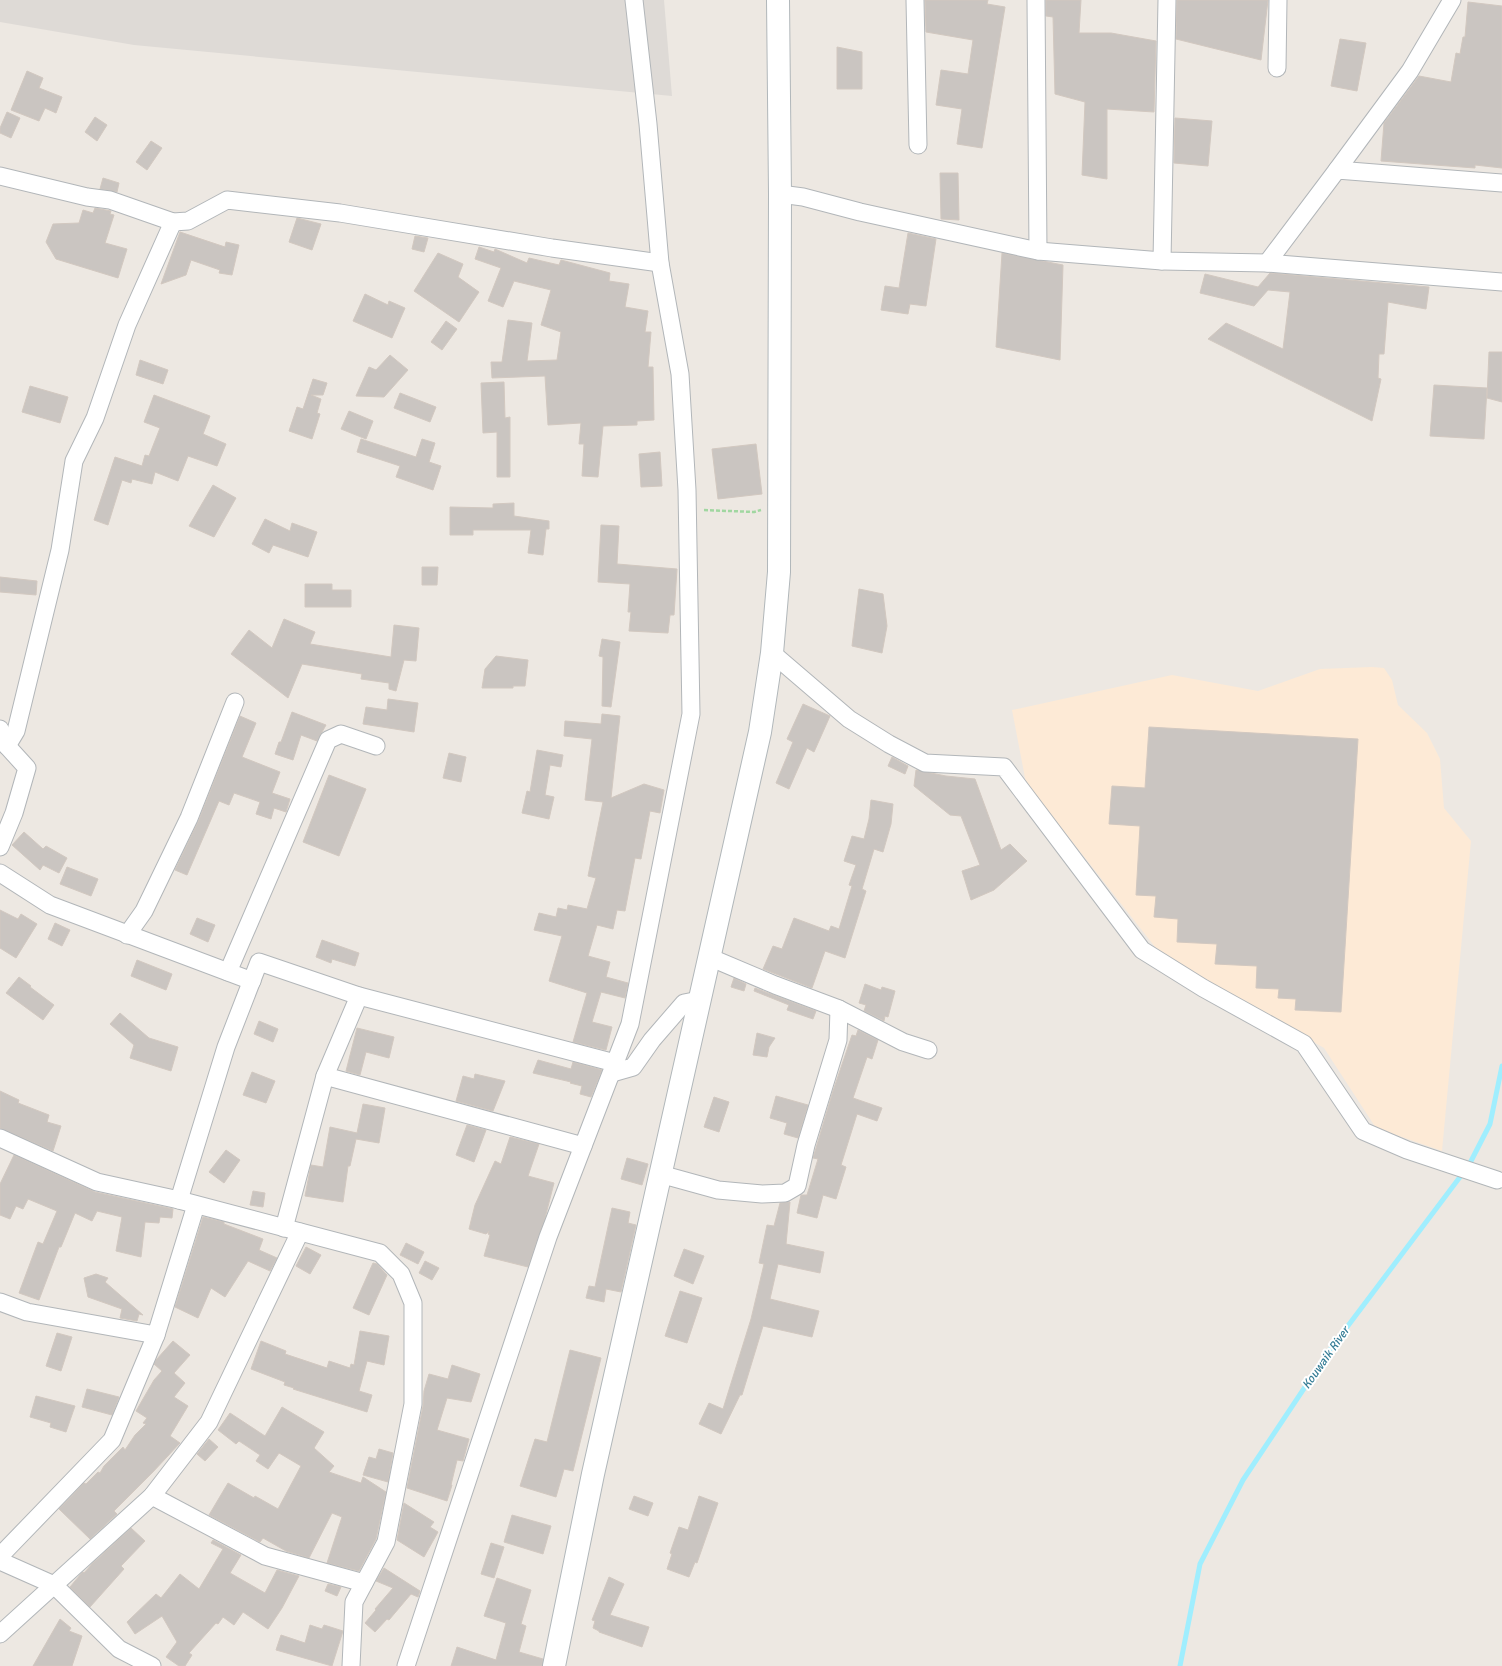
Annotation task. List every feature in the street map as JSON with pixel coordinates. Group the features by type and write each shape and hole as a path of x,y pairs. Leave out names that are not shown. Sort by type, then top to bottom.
{"main road":[{"path":"554,1666 593,1474 760,732 772,653 779,572 780,506 780,194 778,0"}],"street":[{"path":"406,1666 548,1237 630,1024 691,714 688,509 680,374 660,263 648,124 634,0"},
{"path":"915,0 918,146"},
{"path":"1036,0 1038,251"},
{"path":"1162,261 1167,0"},
{"path":"1276,68 1278,0"},
{"path":"1267,263 1410,72 1452,0"},
{"path":"1337,170 1502,183"},
{"path":"0,176 87,197 110,200 174,222 188,221 227,200 340,213 552,248 660,263"},
{"path":"780,194 803,197 860,212 1038,251 1162,261 1267,263 1502,282"},
{"path":"7,746 16,731 60,550 74,461 95,418 127,325 174,222"},
{"path":"772,653 849,719 889,744 925,763 1004,768 1142,950 1203,988 1304,1044 1363,1131 1407,1150 1497,1180"},
{"path":"127,935 144,911 189,818 236,702"},
{"path":"0,729 7,746 26,768 14,813 0,847"},
{"path":"228,972 328,740 341,734 376,746"},
{"path":"0,873 50,905 252,981"},
{"path":"709,957 839,1009 903,1042 928,1050"},
{"path":"179,1200 226,1047 259,962 359,996 614,1068 633,1067 652,1040 684,1004 699,1000"},
{"path":"284,1228 326,1076 359,996"},
{"path":"660,1174 718,1190 762,1194 785,1194 797,1186 806,1145 838,1040 839,1009"},
{"path":"326,1076 583,1146"},
{"path":"0,1138 97,1182 179,1200 380,1253 401,1274 413,1303 413,1404 386,1542 354,1602 351,1666"},
{"path":"0,1556 112,1440 156,1335 196,1205"},
{"path":"0,1634 152,1496 209,1422 300,1232"},
{"path":"0,1302 27,1312 156,1335"},
{"path":"152,1496 265,1556 364,1583"},
{"path":"0,1561 54,1585 119,1649 152,1666"}],"path":[{"path":"688,509 754,512 780,506"}],"shaded area":[{"path":"0,0 664,0 672,96 134,45 0,22"},
{"path":"1384,668 1392,680 1398,705 1427,733 1440,759 1444,808 1471,841 1442,1151 1376,1128 1324,1048 1159,952 1026,783 1012,710 1172,675 1258,691 1320,669"}],"building":[{"path":"925,0 988,0 987,4 1005,7 982,148 957,144 962,109 936,105 941,70 968,74 973,40 926,32"},
{"path":"1046,0 1081,0 1079,33 1111,33 1156,41 1154,112 1107,109 1107,179 1082,175 1085,102 1055,94 1053,17 1046,16"},
{"path":"1177,0 1268,0 1261,60 1176,39"},
{"path":"1468,2 1502,6 1502,168 1475,165 1475,168 1381,161 1384,123 1419,76 1451,82 1456,53 1460,54 1463,37 1465,37"},
{"path":"1340,39 1366,43 1357,91 1331,86"},
{"path":"837,47 862,52 862,89 837,89"},
{"path":"27,71 43,78 39,88 62,97 56,113 45,108 39,121 11,110"},
{"path":"7,112 20,118 11,138 0,133 0,128"},
{"path":"95,117 107,125 97,141 85,132"},
{"path":"1175,118 1212,121 1208,166 1174,163"},
{"path":"151,141 162,148 147,170 136,162"},
{"path":"940,173 958,173 959,220 941,219"},
{"path":"103,178 119,183 117,192 100,189"},
{"path":"95,208 111,211 110,214 114,215 105,243 127,249 118,278 56,259 46,242 53,224 79,223 83,210 93,213"},
{"path":"297,218 321,224 312,250 289,242"},
{"path":"180,232 225,247 226,242 239,245 232,275 219,273 220,270 191,260 186,275 161,284"},
{"path":"908,233 936,239 926,306 910,304 908,314 881,310 885,286 899,288"},
{"path":"415,236 428,238 424,252 412,249"},
{"path":"479,247 494,252 495,249 527,263 529,258 559,265 561,260 610,273 609,281 629,284 625,307 648,311 645,332 651,332 648,367 653,367 654,420 637,421 637,425 603,426 598,477 582,476 584,444 579,444 581,423 548,425 545,376 492,378 491,362 502,362 508,320 532,323 527,361 557,360 561,332 541,325 551,290 514,281 503,307 488,301 501,268 475,259"},
{"path":"438,253 463,264 458,277 479,292 459,322 414,291"},
{"path":"1002,253 1063,265 1060,360 996,347"},
{"path":"1270,273 1429,287 1426,309 1388,302 1384,354 1379,354 1378,378 1381,379 1372,421 1208,339 1226,323 1283,349 1290,292 1268,290 1254,306 1200,293 1205,274 1258,287"},
{"path":"365,294 388,305 389,301 405,308 392,338 353,321"},
{"path":"446,321 457,329 442,350 431,342"},
{"path":"1489,352 1502,352 1502,402 1487,398"},
{"path":"390,355 408,370 384,397 356,396 369,367 376,370"},
{"path":"140,360 168,370 163,384 136,375"},
{"path":"313,379 327,383 323,395 311,395 321,399 317,413 320,414 312,439 289,431 297,407 303,409"},
{"path":"504,382 505,418 510,417 510,477 497,477 497,432 483,433 481,383"},
{"path":"1434,385 1487,388 1484,439 1430,436"},
{"path":"30,386 68,397 60,423 22,412"},
{"path":"400,393 436,407 430,422 394,408"},
{"path":"154,395 210,416 203,434 226,444 217,466 188,456 178,481 155,472 152,484 132,479 131,483 122,480 108,525 94,520 115,457 142,466 145,455 149,456 160,428 144,422"},
{"path":"349,411 373,421 366,439 341,429"},
{"path":"361,439 416,457 422,439 435,443 429,462 441,466 433,490 396,477 400,466 357,452"},
{"path":"756,444 762,494 718,499 712,449"},
{"path":"660,452 662,486 641,487 639,454"},
{"path":"213,485 236,498 214,537 189,526"},
{"path":"514,503 514,516 549,521 549,529 546,529 543,555 528,553 531,530 473,530 473,535 450,535 450,507 493,508 493,504"},
{"path":"265,519 290,531 292,523 317,532 308,557 273,545 269,553 252,544"},
{"path":"601,525 619,526 617,564 677,569 674,615 670,615 668,633 629,631 631,612 628,612 630,584 598,582"},
{"path":"422,567 438,567 437,585 422,585"},
{"path":"0,577 37,581 36,595 0,592"},
{"path":"305,584 332,584 332,590 351,590 351,607 305,607"},
{"path":"859,589 883,594 887,626 882,653 852,646"},
{"path":"284,619 315,632 310,644 391,657 394,625 419,628 416,661 404,660 396,691 389,689 389,683 361,679 362,674 302,664 288,698 231,654 249,630 272,648"},
{"path":"602,639 620,642 611,707 602,706 603,657 599,656"},
{"path":"496,656 528,660 525,686 513,686 513,688 482,688 485,669"},
{"path":"388,699 418,703 414,732 363,724 366,707 387,710"},
{"path":"803,704 830,716 814,752 807,748 789,789 776,783 793,742 787,739"},
{"path":"292,712 326,725 317,741 301,735 293,760 275,754"},
{"path":"602,714 620,716 611,798 644,784 664,790 660,813 650,811 641,859 635,858 625,911 617,910 613,929 597,925 588,956 610,962 606,977 628,983 625,998 601,992 592,1022 612,1027 606,1050 573,1042 587,993 549,981 562,936 534,930 539,913 556,917 558,908 567,910 568,905 587,909 596,878 588,876 603,802 585,800 592,739 564,736 565,721 601,724"},
{"path":"240,716 256,723 242,757 280,772 272,793 290,799 286,812 274,808 271,819 256,814 260,802 234,793 229,805 219,801 187,875 175,870 198,822"},
{"path":"1149,727 1358,739 1341,1012 1295,1010 1296,999 1278,998 1279,989 1256,988 1257,966 1215,964 1217,944 1177,942 1178,919 1154,917 1156,896 1136,895 1140,826 1109,824 1112,786 1145,788"},
{"path":"537,750 563,755 561,767 550,765 545,795 554,797 549,819 522,813 527,791 530,792"},
{"path":"449,753 466,757 461,782 443,778"},
{"path":"892,757 908,766 905,774 888,766"},
{"path":"916,770 946,776 975,779 1001,850 1010,844 1027,861 994,890 971,900 962,871 980,865 961,816 950,815 914,786"},
{"path":"329,775 366,789 339,856 303,842"},
{"path":"871,800 893,804 891,824 883,852 874,849 862,889 866,891 845,958 825,951 812,988 763,969 773,946 782,949 794,918 829,931 831,926 839,929 852,886 849,885 856,865 844,861 852,836 864,839 869,819"},
{"path":"24,832 43,849 46,846 67,858 59,873 43,865 40,870 12,845"},
{"path":"67,867 98,879 91,896 60,884"},
{"path":"0,910 18,919 21,914 37,924 16,958 0,948"},
{"path":"197,918 215,925 208,942 190,934"},
{"path":"55,923 70,930 62,946 48,939"},
{"path":"322,940 359,953 355,966 332,959 331,963 316,957"},
{"path":"137,960 172,974 166,990 131,976"},
{"path":"19,977 54,1005 43,1020 6,993"},
{"path":"734,978 746,984 744,991 731,987"},
{"path":"865,984 881,990 882,987 895,991 888,1017 885,1016 884,1021 864,1011 866,1005 859,1003"},
{"path":"755,988 816,1011 813,1019 787,1010 789,1005 754,991"},
{"path":"120,1013 149,1038 178,1047 171,1071 130,1058 134,1045 110,1024"},
{"path":"259,1021 278,1029 273,1042 254,1034"},
{"path":"357,1028 394,1037 389,1058 366,1052 360,1075 346,1071"},
{"path":"858,1030 878,1040 872,1059 867,1057 853,1098 882,1108 877,1121 857,1114 841,1165 846,1167 836,1199 823,1195 817,1218 797,1213 801,1195 807,1195 818,1159 813,1158 833,1091 852,1035 856,1036"},
{"path":"757,1033 775,1038 769,1047 767,1057 753,1055"},
{"path":"538,1060 571,1069 573,1062 602,1070 591,1097 580,1094 582,1086 533,1073"},
{"path":"252,1072 275,1081 266,1103 243,1095"},
{"path":"475,1074 505,1081 493,1111 456,1101 463,1076 474,1079"},
{"path":"0,1091 19,1100 18,1103 49,1115 47,1122 61,1126 53,1151 0,1128"},
{"path":"776,1096 808,1105 798,1138 784,1134 787,1123 770,1118"},
{"path":"714,1097 729,1102 719,1132 704,1127"},
{"path":"363,1104 385,1108 379,1143 356,1139 350,1166 348,1166 343,1202 305,1196 311,1165 323,1167 330,1127 357,1133"},
{"path":"467,1125 486,1130 474,1162 456,1155"},
{"path":"510,1137 539,1144 528,1176 554,1183 545,1218 528,1267 484,1256 490,1235 488,1234 489,1231 486,1234 469,1229 475,1205 495,1161 501,1164"},
{"path":"226,1150 240,1160 224,1183 209,1172"},
{"path":"14,1155 95,1192 173,1209 172,1218 160,1217 159,1223 145,1222 141,1257 116,1251 122,1217 97,1211 92,1221 75,1213 61,1247 59,1247 39,1300 19,1293 38,1242 43,1244 57,1211 28,1199 23,1209 16,1206 10,1219 0,1215 0,1184"},
{"path":"627,1158 648,1164 642,1185 621,1179"},
{"path":"253,1191 265,1193 263,1207 250,1205"},
{"path":"790,1202 786,1244 824,1252 820,1273 778,1264 770,1299 819,1311 812,1337 763,1326 742,1395 740,1395 721,1434 699,1424 709,1403 723,1409 751,1319 764,1264 759,1263 767,1225 774,1226 780,1203"},
{"path":"612,1208 630,1212 628,1223 636,1225 621,1292 606,1289 604,1302 586,1298 589,1286 595,1287"},
{"path":"203,1217 224,1222 224,1224 263,1239 259,1250 277,1258 270,1271 248,1261 225,1297 211,1288 198,1318 175,1307"},
{"path":"406,1243 424,1252 418,1264 400,1255"},
{"path":"306,1247 321,1255 310,1274 296,1266"},
{"path":"684,1249 704,1256 693,1284 674,1276"},
{"path":"425,1261 439,1268 432,1280 419,1273"},
{"path":"373,1263 377,1264 387,1275 369,1315 353,1308"},
{"path":"96,1274 108,1278 105,1282 143,1315 139,1314 137,1321 120,1318 122,1309 88,1297 84,1278"},
{"path":"680,1291 702,1298 687,1343 665,1336"},
{"path":"360,1331 389,1336 384,1365 367,1361 359,1391 372,1395 367,1412 293,1389 294,1388 284,1385 285,1382 251,1369 261,1341 286,1351 285,1354 327,1368 329,1361 350,1368 351,1364 354,1365"},
{"path":"57,1333 72,1337 61,1371 46,1366"},
{"path":"173,1341 190,1355 174,1373 185,1383 174,1397 188,1406 170,1436 180,1443 114,1511 117,1514 90,1539 59,1509 84,1483 86,1484 98,1472 100,1473 104,1466 123,1447 125,1450 135,1435 146,1424 143,1423 147,1418 136,1411 154,1380 162,1371 154,1364 156,1360"},
{"path":"570,1350 601,1358 573,1471 564,1469 556,1497 520,1486 535,1439 547,1442"},
{"path":"452,1365 480,1374 471,1402 447,1398 437,1430 469,1439 463,1461 457,1460 447,1501 407,1488 423,1406 424,1391 429,1374 448,1379"},
{"path":"87,1389 119,1397 112,1415 82,1407"},
{"path":"36,1396 75,1406 66,1432 50,1427 51,1423 30,1417"},
{"path":"282,1407 324,1432 314,1448 334,1466 329,1472 361,1483 363,1477 386,1492 376,1539 359,1571 327,1563 342,1517 332,1513 309,1558 286,1551 263,1538 260,1542 209,1515 228,1483 254,1498 255,1496 278,1509 301,1466 279,1453 268,1469 256,1461 260,1455 239,1441 236,1444 218,1430 230,1413 265,1436"},
{"path":"209,1439 218,1447 205,1461 197,1454"},
{"path":"379,1449 393,1453 388,1482 363,1475 369,1457 376,1459"},
{"path":"634,1496 653,1503 648,1516 629,1509"},
{"path":"699,1496 718,1503 697,1563 695,1562 689,1577 667,1569 672,1554 670,1553 679,1527 688,1530"},
{"path":"404,1503 434,1522 430,1527 438,1532 424,1557 397,1540"},
{"path":"512,1515 551,1526 543,1554 504,1542"},
{"path":"131,1528 145,1541 121,1566 124,1569 90,1607 70,1587 83,1572 84,1573"},
{"path":"213,1540 241,1555 230,1573 265,1593 277,1570 299,1576 282,1608 268,1629 243,1612 234,1625 223,1617 189,1653 192,1655 185,1666 179,1666 166,1657 177,1642 162,1616 135,1634 127,1622 156,1594 161,1598 180,1574 199,1589 223,1549 211,1543"},
{"path":"491,1543 504,1547 494,1578 481,1574"},
{"path":"384,1568 420,1591 418,1597 411,1594 389,1620 387,1619 375,1632 365,1623 393,1588 376,1581"},
{"path":"609,1577 624,1584 610,1615 649,1627 642,1647 599,1632 593,1628 595,1621 592,1620"},
{"path":"497,1578 531,1590 521,1624 526,1626 519,1652 543,1659 542,1666 451,1666 457,1647 496,1660 506,1623 484,1616"},
{"path":"328,1584 341,1587 337,1596 325,1591"},
{"path":"60,1619 71,1628 69,1631 82,1636 72,1666 33,1666"},
{"path":"310,1625 322,1629 324,1625 343,1631 332,1666 276,1650 281,1635 305,1643"}],"waterway":[{"name":"Kouwaik River","path":"1180,1666 1200,1564 1243,1480 1329,1351 1469,1165 1490,1124 1502,1066"}]}
